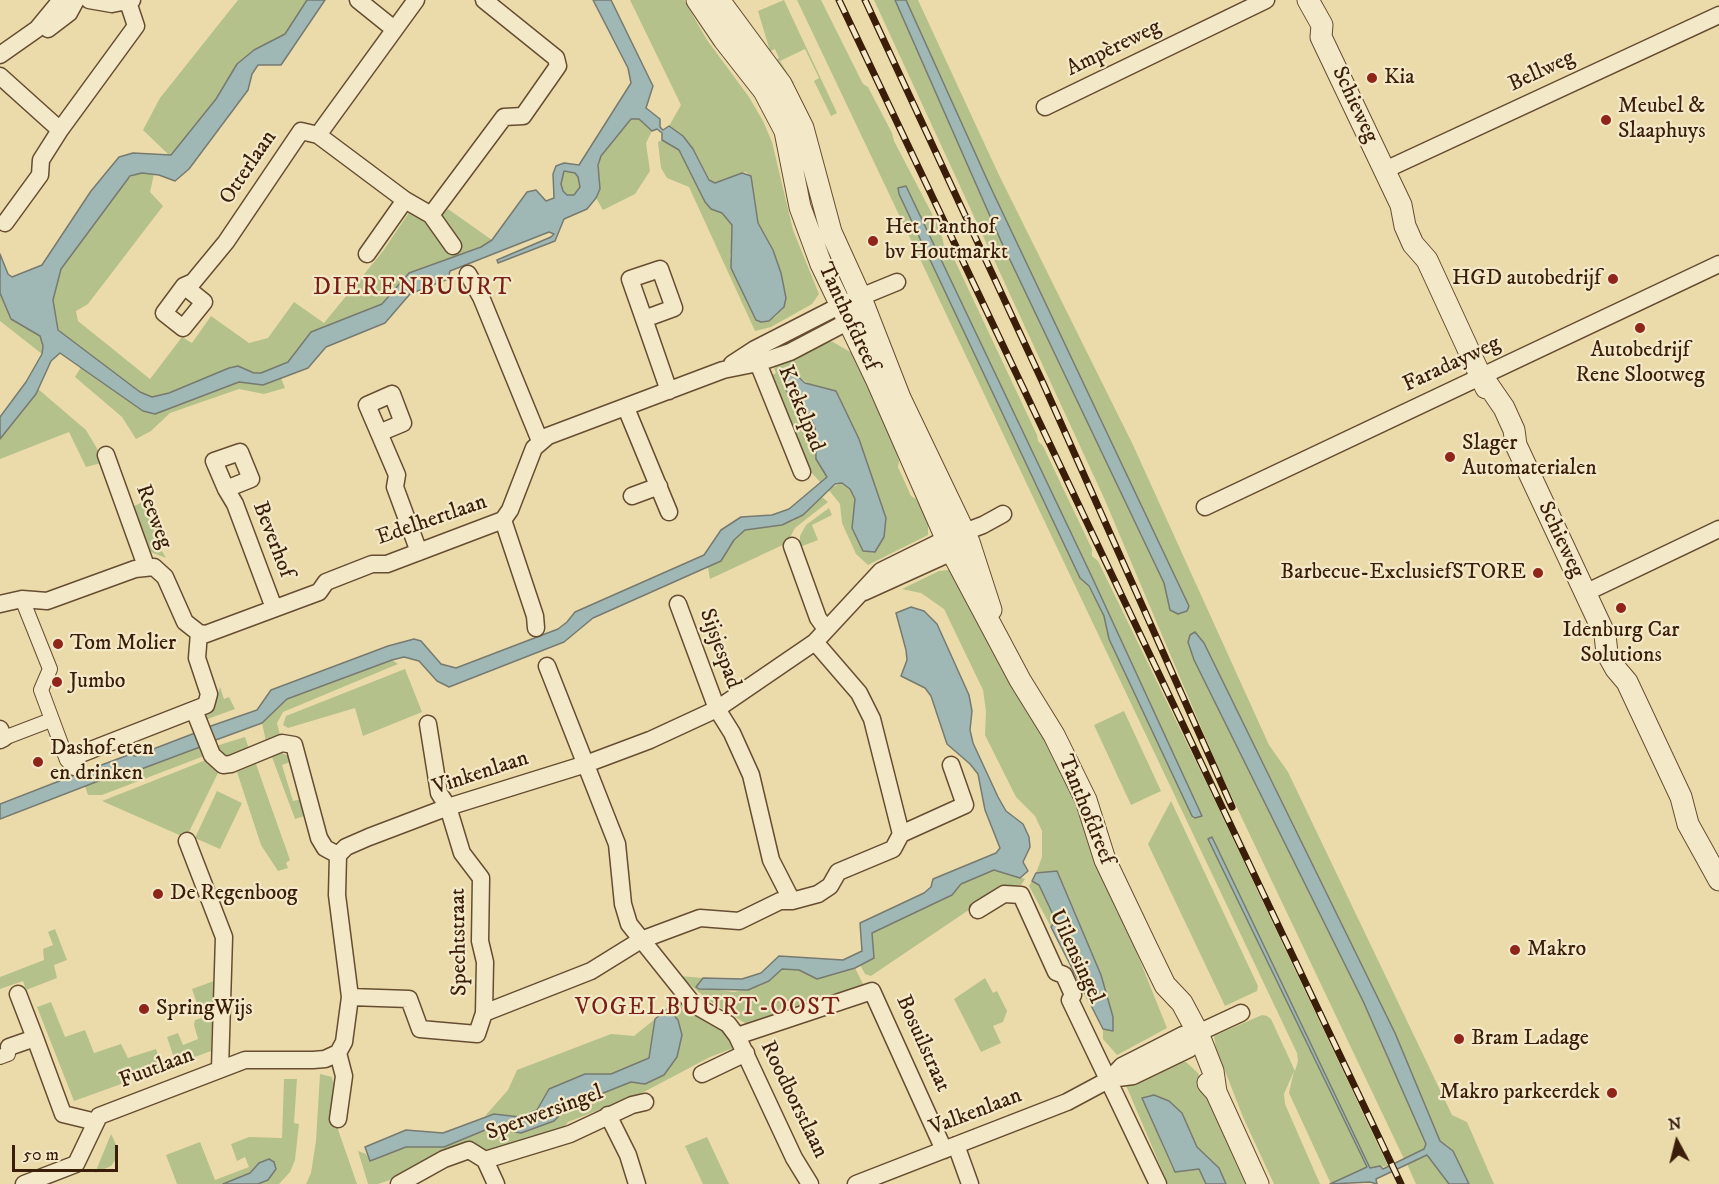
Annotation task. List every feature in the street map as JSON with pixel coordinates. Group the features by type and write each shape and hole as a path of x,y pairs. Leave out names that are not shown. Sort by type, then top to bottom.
{"street":[{"path":"0,55 21,42 61,0"},
{"path":"21,42 35,39 69,13 76,0"},
{"path":"5,223 40,175 41,160 60,130 136,26 130,1 112,4 89,0"},
{"path":"358,0 394,29"},
{"path":"416,0 318,135 405,200 431,215 453,246"},
{"path":"431,215 504,117 523,116 558,66 556,58 484,0"},
{"name":"Tanthofdreef","path":"697,0 764,92 785,132 800,207 845,313 963,538"},
{"name":"Tanthofdreef","path":"718,0 781,84 793,106 811,153 824,213 861,298 900,398 984,583 999,639 1020,680 1054,735 1086,800 1105,860 1165,985 1169,1006 1190,1039 1203,1077 1216,1092 1258,1184"},
{"name":"Ampèreweg","path":"1045,107 1266,0"},
{"name":"Schieweg","path":"1300,0 1312,31 1321,37"},
{"name":"Schieweg","path":"1308,0 1322,25 1321,37 1401,206 1405,226 1413,244 1427,260 1482,376 1503,436 1516,445 1605,635 1607,653 1627,682 1681,797 1688,824 1715,872"},
{"name":"Bellweg","path":"1384,170 1719,15"},
{"path":"0,76 60,130"},
{"name":"Otterlaan","path":"184,286 193,282 219,251 301,131 318,135"},
{"path":"367,254 405,200"},
{"name":"Faradayweg","path":"1205,507 1719,264"},
{"path":"468,274 481,297 540,441 723,370 758,363 790,352 845,313 861,298 897,282"},
{"path":"723,370 755,349 845,313"},
{"path":"644,320 669,391"},
{"name":"Krekelpad","path":"758,363 802,472"},
{"path":"626,408 669,512"},
{"path":"379,433 397,475 395,487 419,552"},
{"name":"Edelhertlaan","path":"207,632 319,592 326,582 372,564 387,564 503,520 510,510 534,448 540,441"},
{"name":"Reeweg","path":"106,455 146,566 154,567 165,577 185,622 207,632"},
{"path":"632,496 659,486"},
{"name":"Beverhof","path":"226,489 235,504 274,608"},
{"name":"Vinkenlaan","path":"338,855 346,847 362,840 448,807 586,764 650,740 717,709 815,642 881,571 963,538 1004,514"},
{"path":"503,520 535,616 536,628"},
{"path":"1585,593 1719,529"},
{"path":"792,546 818,618 826,629"},
{"path":"0,604 22,600 47,601 146,566"},
{"path":"22,600 50,669 41,690 51,720 73,761 196,716 206,705 209,694 196,658 207,632"},
{"name":"Sijsjespad","path":"678,604 717,709 732,733 751,775 771,860 792,901"},
{"path":"815,642 859,693 872,718 901,834"},
{"name":"Roodborstlaan","path":"547,666 617,844 623,904 630,924 693,1004 728,1024 737,1036 794,1158 810,1184"},
{"path":"196,716 210,750 223,765 231,764 282,743 294,745 319,838 325,848 338,855 337,895 350,997 344,1042 338,1053 344,1076 338,1119"},
{"path":"4,736 51,720"},
{"name":"Spechtstraat","path":"428,724 439,793 448,807 462,853 481,878 480,941 485,962 484,1013"},
{"path":"350,997 409,999 420,1029 477,1034 484,1013 591,971 641,940 700,918 739,921 780,901 792,901 818,894 830,886 838,872 892,849 901,834 965,805 951,765"},
{"path":"187,841 224,937 220,1069"},
{"name":"Uilensingel","path":"978,910 1004,894 1021,895 1056,972 1064,975 1073,995 1070,1000 1110,1079"},
{"name":"Bosuilstraat","path":"737,1036 872,992 970,1184"},
{"path":"18,994 63,1114 96,1122 76,1164 24,1184"},
{"name":"Valkenlaan","path":"856,1184 1067,1102 1110,1079 1122,1066 1190,1039 1241,1013"},
{"path":"5,1052 35,1038"},
{"name":"Fuutlaan","path":"96,1122 99,1116 245,1060 313,1060 325,1059 338,1053"},
{"path":"702,1074 746,1053"},
{"path":"1110,1079 1158,1184"},
{"name":"Sperwersingel","path":"399,1184 444,1159 470,1150 485,1160 570,1134 608,1115 645,1102"},
{"path":"608,1115 628,1155 638,1184"},
{"path":"485,1160 496,1184"}],"green space":[{"path":"238,0 307,0 285,34 254,50 237,64 216,99 170,156 143,130 160,98"},
{"path":"630,0 684,0 707,40 749,97 763,121 772,142 793,230 819,294 812,304 771,327 755,331 689,187 667,178 661,168 658,142 662,140 679,150 705,202 711,209 722,213 732,225 733,244 730,256 761,322 775,317 784,307 781,273 773,250 758,223 751,178 746,172 715,183 710,180 693,149 669,126 681,105"},
{"path":"784,0 837,113 831,116 814,81 819,78 805,49 780,61 794,83 790,85 772,62 779,58 775,49 770,51 758,11"},
{"path":"797,0 821,0 863,84 868,87 892,133 940,229 944,245 949,248 1038,441 1043,446 1092,549 1092,556 1098,561 1205,780 1388,1166 1370,1168 1212,837 1208,839 1367,1168 1331,1184 1289,1093 1294,1071 1284,1094 1285,1104 1320,1184 1274,1184 1243,1117 1216,1048 1214,1036 1262,1015 1267,1016 1271,1019 1295,1071 1298,1061 1297,1053","holes":["906,186 1092,577 1202,816 1192,816 1109,639 1104,616 1087,584 1080,578 899,194 898,191"]},
{"path":"874,0 895,0 1001,241 1164,583 1170,610 1176,613 1189,606 990,186 906,0 918,0 998,173 1133,445 1269,745 1288,772 1452,1115 1467,1122 1494,1184 1469,1184 1453,1151 1440,1141 1395,1033 1260,756 1194,660 1363,1001 1426,1144 1424,1149 1404,1159 1220,772 1104,498"},
{"path":"631,119 639,119 652,131 646,143 650,171 635,194 603,210 596,198 600,189 598,165 601,156"},
{"path":"564,171 575,173 578,177 580,187 574,195 567,195 563,191 561,173"},
{"path":"139,173 154,174 150,192 163,206 88,304 76,311 78,321 150,379 182,337 192,343 211,316 249,343 268,338 294,302 324,323 383,251 410,211 429,226 448,209 492,240 481,247 409,273 382,304 311,332 288,362 261,373 254,373 238,366 229,368 169,393 152,397 140,392 58,330 53,300 61,269 127,179"},
{"path":"0,293 11,319 40,336 43,346 42,354 0,321"},
{"path":"824,341 833,342 852,353 885,419 899,461 898,467 911,496 916,499 928,520 928,535 868,565 856,554 842,523 840,504 828,489 842,483 850,489 855,499 852,528 886,518 859,439 836,391 812,386 798,376 790,397 802,406 815,428 815,452 828,477 822,484 807,468 771,376 776,373 774,368"},
{"path":"81,367 143,411 155,414 239,382 263,385 281,378 285,388 264,394 239,389 170,413 151,431 136,439 122,417 75,377"},
{"path":"38,389 86,430 105,462 86,467 69,432 0,459 0,439"},
{"path":"822,497 828,502 795,528 787,543 710,579 708,567 721,561 734,540 745,530 793,521"},
{"path":"143,502 166,558 151,552 132,507"},
{"path":"829,508 832,515 812,525 818,540 800,547 800,536 806,525"},
{"path":"948,570 956,573 1065,774 1167,1028 1117,1055 1103,1039 1103,1029 1113,1031 1113,1017 1090,950 1043,873 1036,873 1042,857 1042,831 1035,816 1016,797 985,735 986,711 983,690 944,609 921,593 902,589 939,571"},
{"path":"392,660 398,664 283,712 277,723 281,739 267,746 262,723 287,699"},
{"path":"405,669 422,712 363,736 355,708 288,728 283,725 286,716"},
{"path":"220,687 224,699 229,697 235,709 205,720 203,716 213,709"},
{"path":"1124,711 1161,791 1131,805 1094,725"},
{"path":"245,737 250,752 229,759 217,754 216,746"},
{"path":"200,747 204,756 102,795 88,795 85,786 114,775 120,777"},
{"path":"282,753 288,756 290,762 282,765 293,801 302,799 307,815 295,819 272,757"},
{"path":"206,760 220,769 186,838 102,801"},
{"path":"256,764 290,860 286,863 288,868 278,871 261,845 237,772"},
{"path":"217,791 242,803 220,849 195,838"},
{"path":"1171,801 1258,986 1257,991 1225,1006 1148,844"},
{"path":"994,870 1025,879 1021,885 1001,885 978,901 979,903 871,976 865,974 860,965 874,958 872,933 952,895 961,884"},
{"path":"1032,881 1039,884 1057,921 1051,927 1029,886"},
{"path":"55,929 67,960 54,965 57,978 26,990 23,981 0,989 0,977 44,960 43,949 53,945 48,932"},
{"path":"855,968 864,986 748,1025 708,1000 680,976 703,978 697,987 734,992 760,986 782,969 799,970 817,979"},
{"path":"985,978 993,993 997,991 1007,1011 1003,1022 993,1026 1001,1043 981,1052 954,999"},
{"path":"214,981 211,1051 176,1064 167,1037 178,1033 183,1045 198,1039 194,1025 195,1020 202,1018 192,989"},
{"path":"679,996 715,1019 736,1047 710,1057 640,1094 568,1122 562,1130 490,1152 470,1144 396,1178 378,1184 368,1184 358,1151 366,1154 370,1161 406,1147 444,1147 490,1128 521,1133 554,1121 568,1107 631,1082 645,1084 678,1020 668,1008"},
{"path":"51,1002 65,1037 85,1030 94,1053 121,1044 128,1058 156,1049 163,1069 74,1101 37,1007"},
{"path":"655,1019 649,1058 611,1074 585,1074 549,1089 537,1111 520,1117 494,1114 485,1116 508,1090 517,1070 611,1034 634,1036"},
{"path":"1178,1061 1186,1062 1198,1073 1250,1184 1226,1184 1219,1168 1197,1147 1182,1113 1154,1095 1146,1096 1143,1099 1172,1168 1176,1172 1199,1169 1206,1184 1168,1184 1125,1083"},
{"path":"320,1074 332,1077 335,1093 334,1118 357,1184 306,1184 311,1173 316,1141"},
{"path":"284,1079 297,1079 294,1123 299,1124 295,1160 290,1172 279,1184 258,1184 268,1180 276,1170 276,1166 259,1163 250,1173 223,1184 177,1184 166,1155 200,1142 215,1180 249,1167 245,1157 237,1161 231,1144 249,1137 282,1138"},
{"path":"111,1134 118,1149 117,1158 111,1166 95,1173"},
{"path":"707,1137 729,1184 703,1184 685,1146"},
{"path":"1427,1155 1449,1184 1416,1184 1407,1164"}],"water":[{"path":"307,0 325,0 281,65 258,65 252,74 248,90 189,169 175,181 159,175 142,173 130,176 61,269 53,300 58,330 140,392 152,397 169,393 229,368 238,366 254,373 261,373 288,362 311,332 382,304 409,273 481,247 492,240 527,192 536,190 546,201 554,198 553,174 556,166 564,163 579,165 631,83 628,68 593,0 611,0 653,86 646,108 660,119 660,127 663,130 669,126 683,136 693,149 709,180 715,183 742,173 751,176 758,223 773,250 781,273 786,298 784,307 769,321 756,320 731,268 732,225 722,213 711,209 705,202 679,150 662,140 662,133 657,129 652,131 639,119 631,119 601,156 598,165 600,189 596,198 587,209 564,219 555,241 498,263 497,260 554,234 549,232 450,271 448,279 410,294 385,323 326,347 308,368 263,385 239,382 155,414 143,411 60,353 51,361 36,394 0,439 0,417 26,382 42,354 43,346 40,336 11,319 0,293 0,254 8,274 12,277 42,265 91,191 119,157 133,153 171,155 216,99 237,64 254,50 285,34","holes":["564,171 575,173 580,187 574,195 567,195 561,184"]},
{"path":"895,0 906,0 990,186 1189,606 1187,611 1178,614 1170,610 1164,583 1001,241"},
{"path":"906,186 1092,577 1202,816 1195,818 1192,816 1109,639 1104,616 1089,586 1080,578 899,194 898,188"},
{"path":"793,372 805,383 836,391 859,439 886,518 884,537 875,552 863,551 852,528 855,499 850,489 842,483 835,484 803,515 782,525 745,530 734,540 721,561 593,618 564,642 449,687 437,681 419,661 404,657 392,660 287,699 262,723 213,741 208,727 257,710 271,690 388,646 414,639 421,641 441,664 456,668 558,629 575,612 704,555 721,530 741,517 772,515 789,509 827,477 816,459 815,428 810,416 790,397 784,386 784,377"},
{"path":"911,607 924,611 937,624 969,695 972,711 970,730 973,743 1006,811 1023,824 1029,837 1030,847 1023,862 1028,871 1020,878 994,870 961,884 952,895 872,933 874,958 855,968 817,979 799,970 782,969 769,981 748,990 699,989 696,987 703,978 742,979 761,973 779,956 843,960 862,951 860,923 924,893 931,887 933,879 996,853 1000,848 985,810 978,774 947,744 931,696 925,688 901,676 907,660 896,613"},
{"path":"1195,632 1204,643 1395,1033 1440,1141 1453,1151 1469,1184 1449,1184 1427,1155 1376,1179 1377,1184 1370,1182 1330,1184 1367,1167 1208,839 1212,837 1370,1168 1380,1166 1383,1169 1424,1149 1426,1144 1363,1001 1194,660 1188,642 1190,635"},
{"path":"195,733 200,747 120,777 114,775 0,819 0,804 131,754 135,756"},
{"path":"1057,871 1101,975 1113,1017 1113,1031 1103,1029 1051,927 1056,921 1039,885 1032,881 1036,873"},
{"path":"668,1008 678,1020 682,1035 677,1057 664,1075 645,1084 631,1082 568,1107 554,1121 521,1133 490,1128 444,1147 406,1147 370,1161 365,1147 406,1130 443,1133 494,1114 520,1117 537,1110 549,1089 585,1074 611,1074 649,1058 655,1019"},
{"path":"1154,1095 1169,1101 1182,1113 1197,1147 1219,1168 1226,1184 1206,1184 1199,1169 1175,1172 1142,1098"},
{"path":"269,1159 274,1162 276,1169 268,1180 258,1184 223,1184 250,1173 259,1163"}],"railway":[{"path":"839,0 1401,1184"},
{"path":"865,0 1043,383 1232,807"}],"place":[{"name":"Kia","path":"1372,78"},
{"name":"Meubel & Slaaphuys","path":"1606,120"},
{"name":"Het Tanthof bv Houtmarkt","path":"873,241"},
{"name":"HGD autobedrijf","path":"1613,279"},
{"name":"Autobedrijf Rene Slootweg","path":"1640,328"},
{"name":"Slager Automaterialen","path":"1450,457"},
{"name":"Barbecue-ExclusiefSTORE","path":"1538,573"},
{"name":"Idenburg Car Solutions","path":"1621,608"},
{"name":"Tom Molier","path":"58,644"},
{"name":"Jumbo","path":"57,682"},
{"name":"Dashof eten en drinken","path":"38,762"},
{"name":"De Regenboog","path":"158,894"},
{"name":"Makro","path":"1515,950"},
{"name":"SpringWijs","path":"144,1009"},
{"name":"Bram Ladage","path":"1459,1039"},
{"name":"Makro parkeerdek","path":"1612,1093"}],"district":[{"name":"DIERENBUURT","path":"413,289"},
{"name":"VOGELBUURT-OOST","path":"708,1009"}]}
